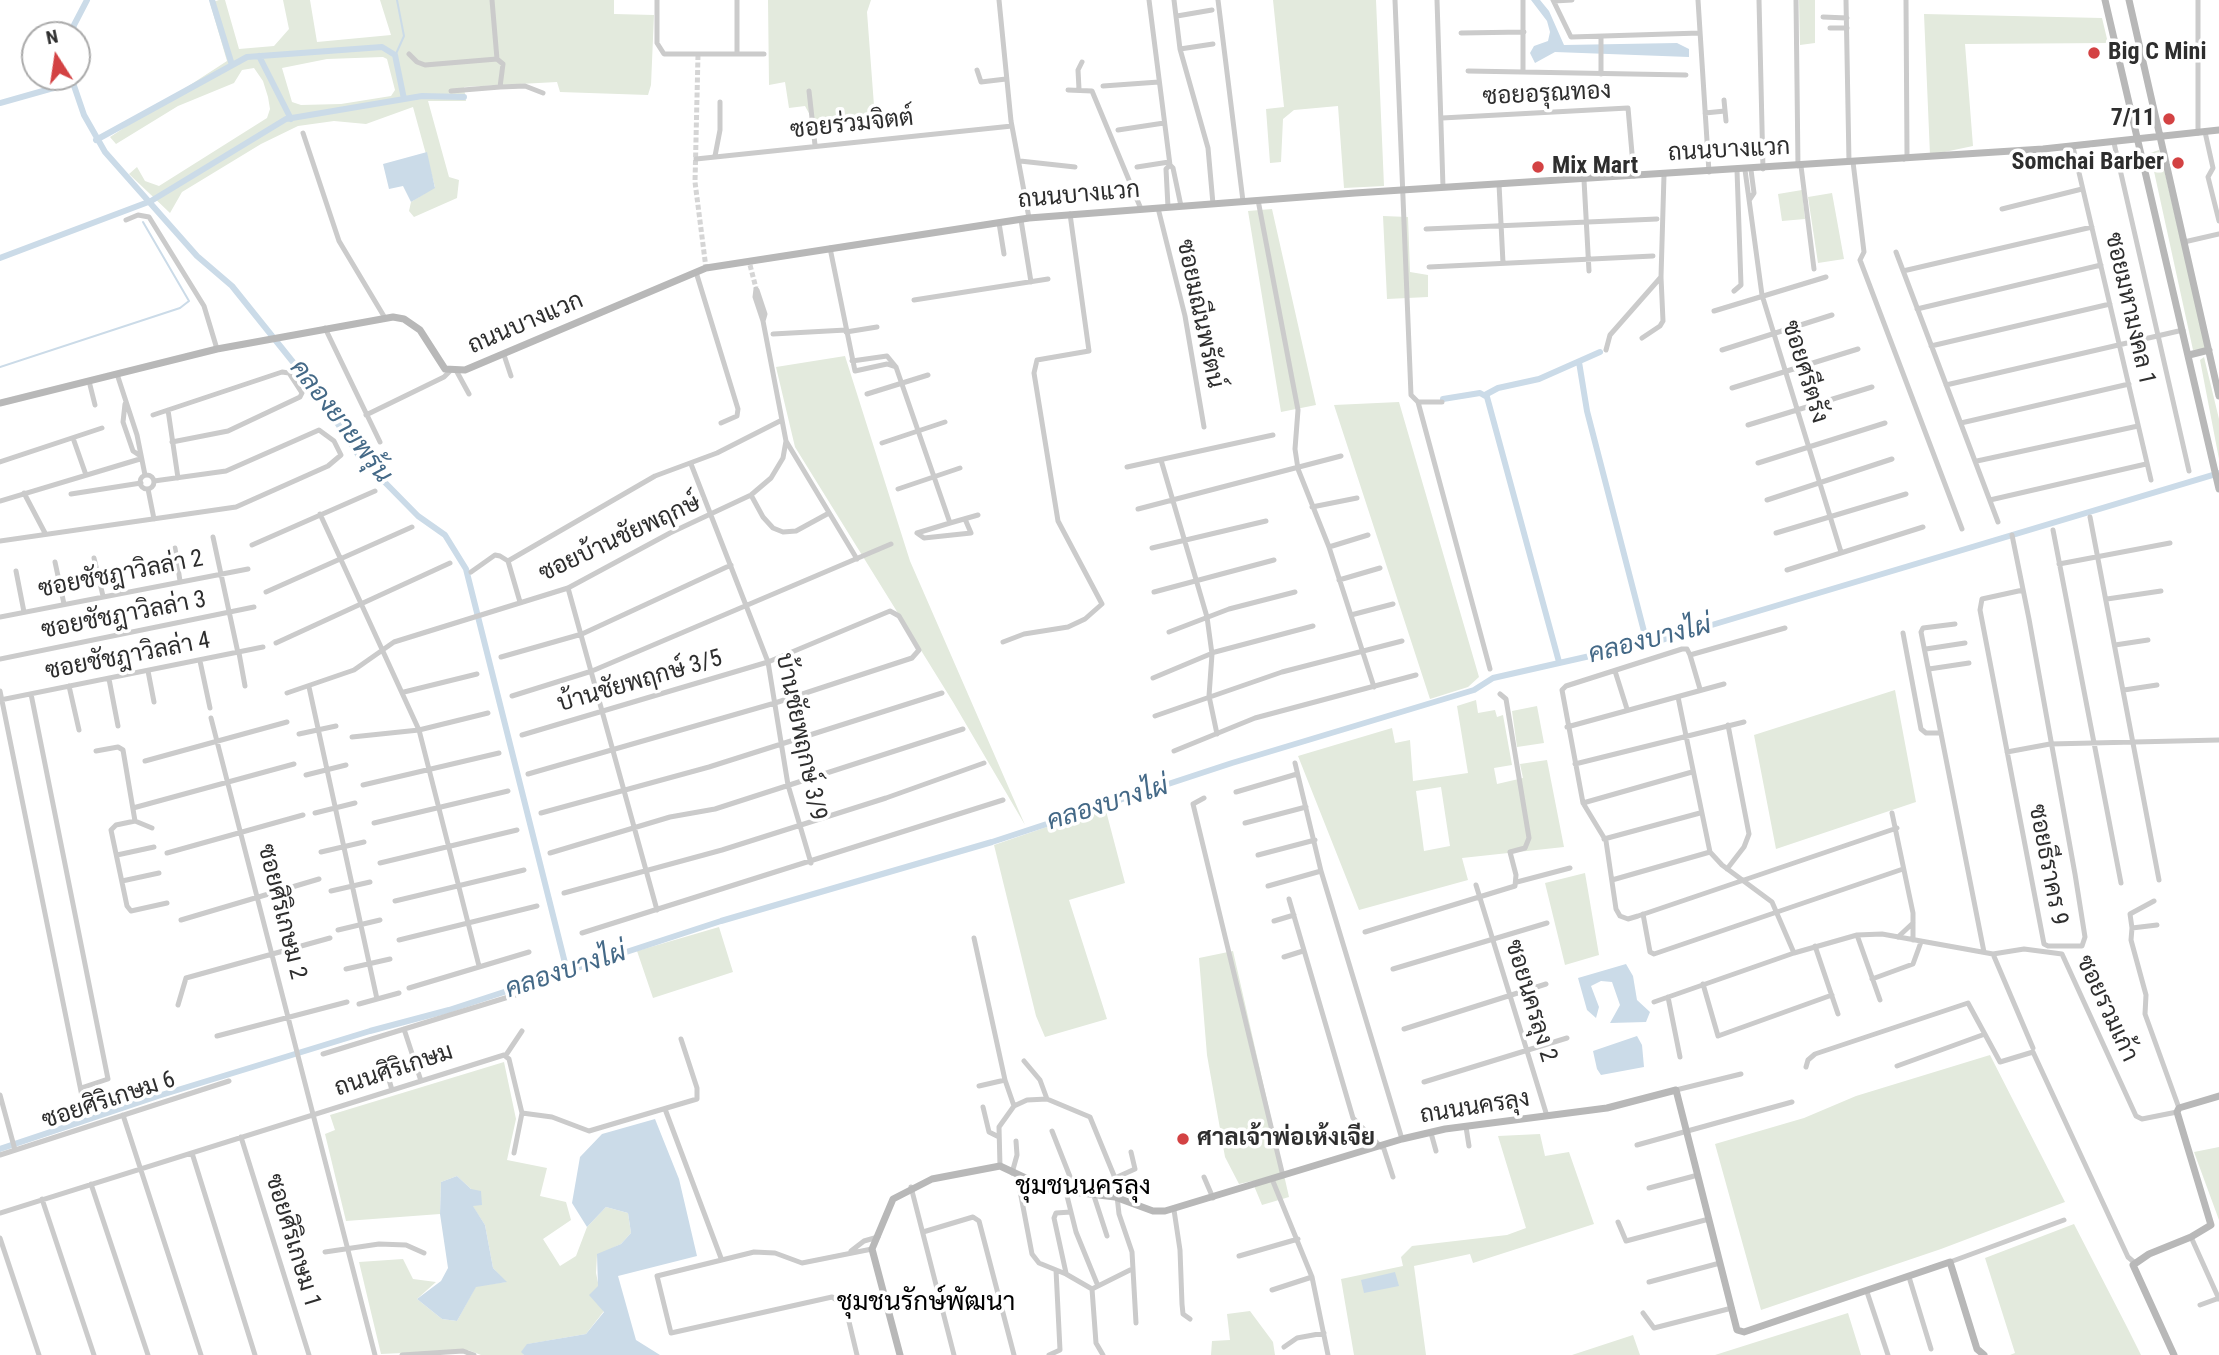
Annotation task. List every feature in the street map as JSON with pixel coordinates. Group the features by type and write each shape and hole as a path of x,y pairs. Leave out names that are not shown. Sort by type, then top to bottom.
{"main road":[{"path":"2105,0 2219,489"},
{"path":"2129,0 2219,396"},
{"name":"ถนนบางแวก","path":"0,403 257,340 385,318 404,319 413,323 438,361 454,371 504,355 696,272 830,248 1025,219 1443,187 1763,169 2073,147 2219,130"},
{"path":"2189,355 2208,351"},
{"path":"1676,1090 1736,1328 1744,1332 1950,1262 1977,1349 1984,1355"},
{"name":"ถนนนครลุง","path":"1000,1166 1049,1189 1115,1197 1153,1211 1174,1210 1402,1139 1466,1127 1607,1108 1676,1090"},
{"path":"2174,1355 2134,1270 2135,1263 2208,1228 2211,1220 2178,1110 2219,1096"},
{"path":"900,1355 872,1249 893,1199 911,1187 932,1179 1000,1166"}],"street":[{"path":"492,0 497,60"},
{"path":"657,0 657,43 664,54 764,54"},
{"path":"737,0 737,53"},
{"path":"999,0 1012,126 1020,161 1031,282"},
{"path":"1149,0 1170,163 1174,168 1181,206"},
{"path":"1174,0 1180,49 1208,148 1213,204"},
{"path":"1218,0 1243,201"},
{"path":"1395,0 1412,398 1418,402 1443,402"},
{"path":"1437,0 1443,187"},
{"path":"1522,0 1523,72"},
{"path":"1572,0 1553,1 1568,35 1577,38 1601,41 1700,33"},
{"path":"1698,0 1709,172"},
{"path":"1759,0 1763,169"},
{"path":"1796,0 1800,166 1814,269"},
{"path":"1846,0 1851,162 1864,252 1860,260 1962,529"},
{"path":"1904,159 1906,0"},
{"path":"2198,0 2202,133 2213,167 2208,177 2219,221"},
{"path":"1177,16 1212,10"},
{"path":"1823,17 1846,18"},
{"path":"1829,28 1847,29"},
{"path":"1461,33 1524,32"},
{"path":"1601,41 1601,74"},
{"path":"1180,49 1213,44"},
{"path":"409,54 425,65 497,60 503,64 500,87"},
{"path":"1079,89 1078,70 1082,62"},
{"path":"977,69 981,82 1006,79"},
{"path":"1468,71 1686,75"},
{"path":"1103,86 1159,82"},
{"path":"451,91 525,86 543,93"},
{"path":"1068,90 1093,91 1141,209"},
{"path":"809,91 815,145"},
{"path":"1724,100 1726,121"},
{"path":"715,156 720,130 720,102"},
{"name":"ซอยอรุณทอง","path":"1442,118 1628,108 1634,176"},
{"path":"1705,113 1725,111"},
{"path":"1118,130 1164,123"},
{"name":"ซอยร่วมจิตต์","path":"696,159 1012,126"},
{"path":"303,133 339,241 385,318"},
{"path":"2114,143 2189,471"},
{"name":"ซอยมหามงคล 1","path":"2073,147 2151,480"},
{"path":"1020,161 1075,167"},
{"path":"1137,167 1170,163"},
{"path":"1168,207 1166,169 1170,163"},
{"path":"1734,290 1741,285 1744,170"},
{"name":"ซอยศรีตรัง","path":"1744,170 1762,295 1841,552"},
{"path":"1642,338 1662,323 1664,175"},
{"path":"1584,180 1590,271"},
{"path":"1499,184 1503,263"},
{"path":"2002,209 2082,189"},
{"path":"1258,201 1298,410 1295,449 1298,469 1329,547 1374,687"},
{"name":"ซอยมณีนพรัตน์","path":"1158,208 1185,316 1204,427"},
{"path":"127,220 138,215 149,217 204,306 217,349"},
{"path":"1003,642 1010,637 1068,627 1085,619 1102,604 1058,522 1034,373 1037,360 1083,354 1089,348 1070,215"},
{"path":"1426,229 1657,219"},
{"path":"999,223 1004,254"},
{"path":"1903,271 2092,227"},
{"path":"2184,242 2219,234"},
{"path":"830,248 855,371 887,364 896,367"},
{"path":"1896,252 1998,522"},
{"path":"1429,267 1653,256"},
{"path":"1917,309 2101,265"},
{"path":"696,272 738,409 737,416 721,423"},
{"path":"1606,350 1610,335 1661,277"},
{"path":"1714,311 1826,277"},
{"path":"914,300 1048,279"},
{"path":"756,289 755,297 763,321 780,421 786,441 857,559"},
{"path":"1931,346 2110,304"},
{"path":"1722,350 1832,315"},
{"path":"325,327 380,442"},
{"path":"773,334 877,327"},
{"path":"1947,385 2183,330"},
{"path":"1731,388 1858,349"},
{"path":"504,355 511,376"},
{"path":"852,361 887,356 896,367 950,523"},
{"path":"366,415 454,371 469,394"},
{"path":"153,415 282,372 289,373 302,393 300,397 228,431 172,442"},
{"path":"117,374 137,435 145,475 141,483"},
{"path":"867,394 928,375"},
{"path":"89,381 95,405"},
{"path":"1961,423 2129,384"},
{"path":"1748,425 1872,387"},
{"path":"1418,402 1490,669"},
{"path":"125,404 123,422 127,437 133,451 140,457"},
{"path":"168,410 178,478"},
{"path":"508,561 571,527 642,483 691,464 780,421"},
{"path":"882,443 945,422"},
{"path":"1758,463 1885,422"},
{"path":"1977,461 2138,426"},
{"path":"0,462 102,428"},
{"path":"0,541 236,507 328,466 341,455 334,441 319,430 226,471 154,481 148,489"},
{"path":"127,437 137,435"},
{"path":"1127,467 1273,435"},
{"path":"73,438 86,474"},
{"name":"ซอยบ้านชัยพฤกษ์","path":"287,693 354,670 394,642 568,588 670,533 751,495 771,478 783,458 786,441"},
{"path":"1138,509 1341,456"},
{"path":"0,501 140,457"},
{"path":"1767,500 1892,459"},
{"path":"1161,460 1206,617 1212,654 1210,697 1217,734"},
{"name":"บ้านชัยพฤกษ์ 3/9","path":"691,464 768,662 788,785 811,863"},
{"path":"1990,500 2146,464"},
{"path":"898,489 960,468"},
{"path":"145,475 152,477 154,481"},
{"path":"71,494 141,483 148,489 153,519"},
{"path":"253,545 375,491"},
{"path":"24,493 45,533"},
{"path":"1776,533 1906,494"},
{"path":"751,495 773,528 783,532 796,531 829,513"},
{"path":"1312,507 1357,498"},
{"path":"320,514 404,692 419,730 479,966"},
{"path":"965,519 971,533 924,538 917,533 978,515"},
{"path":"2090,517 2135,742 2159,880"},
{"path":"1152,548 1266,521"},
{"path":"266,592 412,527"},
{"path":"1787,570 1923,527"},
{"path":"2053,530 2121,883"},
{"path":"1329,547 1368,535"},
{"path":"2012,535 2050,744"},
{"path":"213,537 245,686"},
{"path":"2059,564 2169,543"},
{"path":"512,696 593,671 748,608 891,544"},
{"path":"176,548 180,582"},
{"path":"471,572 495,555 500,556 508,561 520,602"},
{"path":"94,558 103,596"},
{"path":"1154,592 1274,560"},
{"path":"55,562 64,604"},
{"path":"276,643 450,563"},
{"path":"501,657 582,634 731,565"},
{"path":"1339,580 1380,568"},
{"name":"ซอยชัชฎาวิลล่า 2","path":"0,617 248,569"},
{"path":"16,571 24,612"},
{"path":"568,588 657,909"},
{"path":"2023,590 1982,599 1979,604 2007,752 2050,744 2219,740"},
{"path":"1169,632 1206,617 1295,592"},
{"path":"2107,599 2161,592"},
{"path":"1351,615 1393,604"},
{"name":"ซอยชัชฎาวิลล่า 3","path":"0,659 254,607"},
{"name":"บ้านชัยพฤกษ์ 3/5","path":"522,735 768,662 890,611 899,616 919,650 912,658 775,703"},
{"path":"1955,624 1922,628 1984,952"},
{"path":"1153,678 1212,654 1313,626"},
{"path":"1690,655 1785,628"},
{"path":"1903,633 1922,729 1926,733 1941,733"},
{"path":"2115,645 2148,640"},
{"path":"1155,716 1282,672 1402,641"},
{"path":"1926,649 1965,643"},
{"name":"ซอยชัชฎาวิลล่า 4","path":"1,700 263,647"},
{"path":"1700,689 1687,649 1563,688 1567,727 1583,803 1604,839 1616,909 1620,916 1628,919 1643,915 1740,879 1897,828"},
{"path":"200,660 210,708"},
{"path":"1929,669 1969,663"},
{"path":"148,671 154,702"},
{"path":"1615,671 1627,709"},
{"path":"404,692 477,674"},
{"path":"1174,751 1255,718 1416,675"},
{"path":"109,678 118,726"},
{"path":"1567,727 1724,684"},
{"path":"2124,690 2157,685"},
{"path":"69,686 79,730"},
{"path":"309,687 377,999"},
{"path":"0,691 85,1111"},
{"path":"541,813 624,788 706,768 942,693"},
{"path":"31,694 108,1079 81,1088"},
{"path":"1500,694 1506,699 1529,838 1525,848 1510,852 1517,882"},
{"path":"1678,696 1710,852 1727,869 1769,899 1778,912 1794,953"},
{"path":"528,774 775,703"},
{"path":"352,737 419,730 488,713"},
{"name":"ซอยศิริเกษม 2","path":"211,718 260,897 375,1355"},
{"path":"145,761 287,722"},
{"path":"1575,764 1744,722"},
{"path":"1727,869 1744,847 1749,834 1728,725"},
{"path":"299,734 336,726"},
{"path":"550,853 635,828 715,809 963,729"},
{"path":"0,742 10,740"},
{"name":"ซอยธีราคร 9","path":"2007,752 2044,943 2054,946 2085,944 2050,744"},
{"path":"96,751 121,748 135,821"},
{"path":"363,785 499,752"},
{"path":"564,893 646,868 722,850 984,763"},
{"path":"1295,763 1321,871 1402,1139"},
{"path":"133,808 294,765"},
{"path":"306,775 346,765"},
{"path":"1583,803 1692,772"},
{"path":"1236,792 1297,774"},
{"path":"373,823 508,791"},
{"path":"1204,798 1193,804 1283,1176"},
{"path":"582,933 811,863 1003,800"},
{"path":"315,813 355,803"},
{"path":"1245,823 1306,807"},
{"path":"1604,839 1700,813"},
{"path":"1892,813 1913,923 1913,940"},
{"path":"167,853 303,815"},
{"path":"152,828 135,821 112,828 127,906 131,911 167,903"},
{"path":"380,863 517,830"},
{"path":"1258,855 1315,840"},
{"path":"321,852 364,842"},
{"path":"117,855 155,847"},
{"path":"1612,880 1710,852"},
{"path":"1365,932 1515,886 1517,882 1570,868"},
{"path":"1643,915 1650,952 1654,954 1903,869"},
{"path":"395,901 524,870"},
{"path":"1268,886 1321,871"},
{"path":"122,881 159,873"},
{"path":"181,920 318,879"},
{"path":"331,891 370,882"},
{"name":"ซอยนครลุง 2","path":"1476,885 1547,1116"},
{"path":"1289,899 1353,1118 1382,1146 1393,1177"},
{"path":"2154,901 2130,914 2133,952 2146,995 2145,1014 2178,1110"},
{"path":"399,940 537,906"},
{"path":"1274,921 1294,915"},
{"path":"338,930 380,920"},
{"path":"1393,969 1547,923"},
{"path":"1898,937 1913,923"},
{"path":"2132,928 2157,925"},
{"path":"1857,935 1880,1000"},
{"name":"ซอยรวมเก้า","path":"1654,1002 1815,946 1857,935 1898,937 1993,954 2024,949 2062,954 2136,1116 2143,1119 2178,1110"},
{"path":"178,1005 186,978 330,938"},
{"path":"974,938 1005,1080 1014,1106"},
{"path":"1872,979 1913,964 1921,942"},
{"path":"1815,946 1838,1014"},
{"path":"1284,957 1303,951"},
{"path":"409,989 529,952"},
{"path":"1993,954 2033,1048"},
{"path":"346,969 390,959"},
{"path":"1404,1029 1546,984"},
{"path":"1703,984 1722,1044"},
{"path":"323,1054 528,991"},
{"path":"359,1004 399,993"},
{"path":"1718,1036 1832,995"},
{"path":"1668,997 1680,1057"},
{"path":"217,1036 347,1002"},
{"path":"1806,1067 1808,1060 1815,1054 1963,1003 1972,1006 2000,1062 2033,1052 2128,1257 2135,1263"},
{"path":"404,1029 421,1081"},
{"path":"514,1153 522,1113 506,1055 522,1031"},
{"path":"1897,1066 1985,1034"},
{"path":"1424,1082 1567,1038"},
{"path":"522,1113 552,1117 589,1131 692,1101 698,1094 681,1040"},
{"name":"ถนนศิริเกษม","path":"0,1213 506,1055"},
{"path":"383,1059 392,1090"},
{"path":"1024,1061 1040,1080 1047,1099"},
{"path":"1676,1090 1741,1074"},
{"path":"979,1086 1005,1080"},
{"name":"ซอยศิริเกษม 6","path":"0,1155 229,1081"},
{"path":"0,1095 14,1149"},
{"path":"1000,1166 999,1137 1002,1119 1014,1106 1027,1100 1047,1099 1090,1117 1115,1178 1115,1197 1132,1252 1136,1323"},
{"path":"1637,1146 1792,1102"},
{"path":"983,1107 989,1132 999,1137"},
{"path":"665,1109 721,1258"},
{"path":"123,1115 201,1355"},
{"path":"1466,1127 1469,1146"},
{"path":"1052,1131 1076,1192"},
{"path":"1431,1133 1436,1151"},
{"name":"ซอยศิริเกษม 1","path":"241,1137 309,1355"},
{"path":"1016,1141 1015,1174 1032,1254 1039,1263 1095,1287"},
{"path":"1115,1178 1135,1169 1130,1152"},
{"path":"192,1153 255,1355"},
{"path":"1649,1188 1698,1175"},
{"path":"1204,1177 1213,1198"},
{"path":"1272,1179 1312,1278 1328,1355"},
{"path":"91,1184 148,1355"},
{"path":"911,1187 954,1355"},
{"path":"1066,1192 1095,1287 1096,1343 1103,1355"},
{"path":"1093,1194 1107,1236"},
{"path":"42,1199 94,1355"},
{"path":"1174,1210 1180,1250 1183,1314 1189,1319"},
{"path":"1066,1274 1054,1218 1056,1213 1071,1212"},
{"path":"923,1232 973,1217 979,1221 1014,1355"},
{"path":"1618,1222 1626,1241 1709,1219"},
{"path":"1950,1262 2064,1220"},
{"path":"849,1253 864,1241 878,1237"},
{"path":"2191,1237 2219,1298 2200,1305"},
{"path":"0,1238 38,1355"},
{"path":"1239,1256 1298,1239"},
{"path":"325,1252 348,1247 406,1245 424,1253"},
{"path":"857,1355 845,1305 832,1297 671,1333 657,1276 721,1258 768,1252 803,1263 872,1249"},
{"path":"1649,1282 1720,1264"},
{"path":"1095,1287 1132,1269"},
{"path":"1049,1355 1060,1350 1056,1270"},
{"path":"1909,1277 1931,1349"},
{"path":"1272,1290 1312,1278"},
{"path":"1867,1292 1888,1355"},
{"path":"1643,1314 1654,1328 1732,1308"},
{"path":"1284,1347 1297,1338 1324,1333"},
{"path":"402,1355 474,1355"}],"shaded area":[{"path":"225,0 239,49 274,46 289,29 283,0 310,0 317,42 391,35 380,0 614,0 614,14 654,15 651,85 648,95 560,92 557,82 464,87 466,101 428,101 449,177 459,180 457,198 414,217 409,211 411,202 435,187 413,107 366,124 334,121 298,126 261,144 182,192 170,213 129,174 137,167 145,181 159,186 267,118 270,109 263,81 254,68 242,70 234,83 178,106 116,144 110,137 227,61 210,3","holes":["327,59 387,59 395,90 391,96 341,104 301,105 292,102 282,68"]},
{"path":"768,0 871,0 867,12 875,119 817,128 805,106 789,108 785,82 769,85"},
{"path":"1273,0 1376,0 1384,186 1344,188 1338,106 1294,110 1283,119 1281,162 1270,163 1266,109 1284,107"},
{"path":"1799,0 1815,0 1815,43 1800,45"},
{"path":"1924,14 2102,18 2108,43 1965,44 1973,146 1930,155"},
{"path":"2159,150 2206,349 2193,350 2150,153"},
{"path":"1802,190 1805,219 1782,221 1778,194"},
{"path":"1832,193 1844,259 1818,263 1808,197"},
{"path":"1272,209 1316,405 1281,412 1248,211"},
{"path":"1383,216 1408,217 1410,272 1428,275 1428,297 1387,299"},
{"path":"845,356 910,561 1025,825 953,702 795,447 776,367"},
{"path":"2204,357 2219,419 2219,459 2200,360"},
{"path":"1399,402 1479,677 1468,687 1430,699 1334,405"},
{"path":"1895,690 1916,802 1776,849 1754,735"},
{"path":"1476,700 1478,713 1495,710 1497,717 1503,715 1512,765 1494,768 1497,784 1523,778 1520,764 1547,760 1564,847 1462,858 1468,880 1359,910 1298,756 1392,728 1395,743 1410,740 1413,781 1468,773 1457,706","holes":["1441,787 1450,846 1424,851 1416,791"]},
{"path":"1537,706 1544,743 1517,747 1512,711"},
{"path":"1105,807 1125,883 1069,900 1107,1019 1045,1037 1036,1016 994,845"},
{"path":"1585,873 1599,955 1565,965 1545,883"},
{"path":"719,927 733,972 653,998 637,951"},
{"path":"1233,951 1289,1197 1262,1205 1252,1181 1239,1184 1225,1157 1207,1055 1199,958"},
{"path":"1990,1055 2065,1202 1941,1249 1761,1310 1715,1144 1804,1118 1856,1096"},
{"path":"504,1062 516,1119 507,1160 547,1168 540,1196 566,1202 571,1220 543,1239 560,1266 576,1256 587,1227 606,1207 628,1213 631,1233 621,1244 597,1255 596,1273 604,1311 586,1334 528,1344 522,1352 524,1355 481,1355 468,1350 381,1354 359,1262 403,1259 413,1279 436,1282 417,1299 442,1319 457,1321 476,1286 506,1282 493,1268 485,1225 472,1205 471,1189 457,1176 441,1182 440,1214 346,1221 325,1134 335,1130 330,1115"},
{"path":"1540,1134 1545,1156 1569,1152 1594,1224 1473,1263 1470,1254 1414,1266 1426,1355 1354,1355 1341,1279 1403,1266 1401,1257 1412,1246 1507,1235 1526,1228 1498,1136"},
{"path":"2219,1147 2219,1220 2194,1152"},
{"path":"2074,1224 2141,1355 2010,1355 2015,1353 1985,1258"},
{"path":"1250,1311 1273,1342 1275,1355 1211,1355 1212,1341 1230,1340 1227,1314"},
{"path":"1848,1313 1861,1355 1715,1355"},
{"path":"1633,1335 1640,1355 1572,1355"}],"water":[{"path":"1531,0 1540,0 1549,11 1564,45 1677,43 1689,49 1689,57 1555,52 1535,63 1530,53 1534,46 1548,41 1550,32 1547,21"},
{"path":"427,152 435,188 411,202 403,186 389,189 383,164"},
{"path":"1626,964 1633,976 1637,1000 1650,1012 1646,1022 1610,1023 1620,1005 1612,982 1601,981 1591,986 1599,1007 1596,1018 1587,1010 1578,978"},
{"path":"1637,1036 1642,1045 1644,1067 1601,1075 1593,1051"},
{"path":"655,1119 679,1179 697,1256 618,1276 636,1340 660,1355 524,1355 521,1352 527,1344 586,1334 604,1312 589,1295 598,1286 597,1254 621,1244 631,1233 628,1213 606,1207 587,1227 572,1203 580,1157 602,1134"},
{"path":"457,1176 471,1189 481,1191 482,1205 473,1206 485,1225 493,1268 507,1282 476,1287 457,1321 442,1319 417,1299 441,1281 448,1268 440,1214 441,1182"},
{"path":"1395,1272 1399,1286 1364,1293 1361,1280"}],"waterway":[{"name":"คลองยายพรุ้น","path":"76,21 87,0"},
{"path":"212,0 232,65"},
{"path":"395,56 404,36 397,0"},
{"path":"96,140 247,57 382,47 395,55 404,99"},
{"path":"259,56 291,119"},
{"path":"0,103 43,91"},
{"name":"คลองยายพรุ้น","path":"76,91 84,115 105,152 197,256 232,286 317,392 359,456 418,516 445,535 466,569 567,971"},
{"path":"0,258 151,201 286,119 422,96 464,97"},
{"path":"0,367 180,308 189,301 143,222"},
{"path":"1485,395 1498,388 1539,379 1600,352"},
{"path":"1579,362 1587,411 1647,643"},
{"path":"1443,399 1480,393 1487,397 1559,662"},
{"name":"คลองบางไผ่","path":"0,1149 158,1096 370,1031 449,1010 721,921 992,842 1232,763 1474,690 1493,678 1665,639 2219,473"}],"tunnel":[{"path":"698,55 695,182 706,268"},
{"path":"750,265 756,288"}],"place":[{"name":"Big C Mini","path":"2094,53"},
{"name":"7/11","path":"2169,119"},
{"name":"Somchai Barber","path":"2178,163"},
{"name":"Mix Mart","path":"1538,167"},
{"name":"ศาลเจ้าพ่อเห้งเจีย","path":"1183,1139"}],"district":[{"name":"ชุมชนนครลุง","path":"1083,1187"},
{"name":"ชุมชนรักษ์พัฒนา","path":"926,1303"}]}
